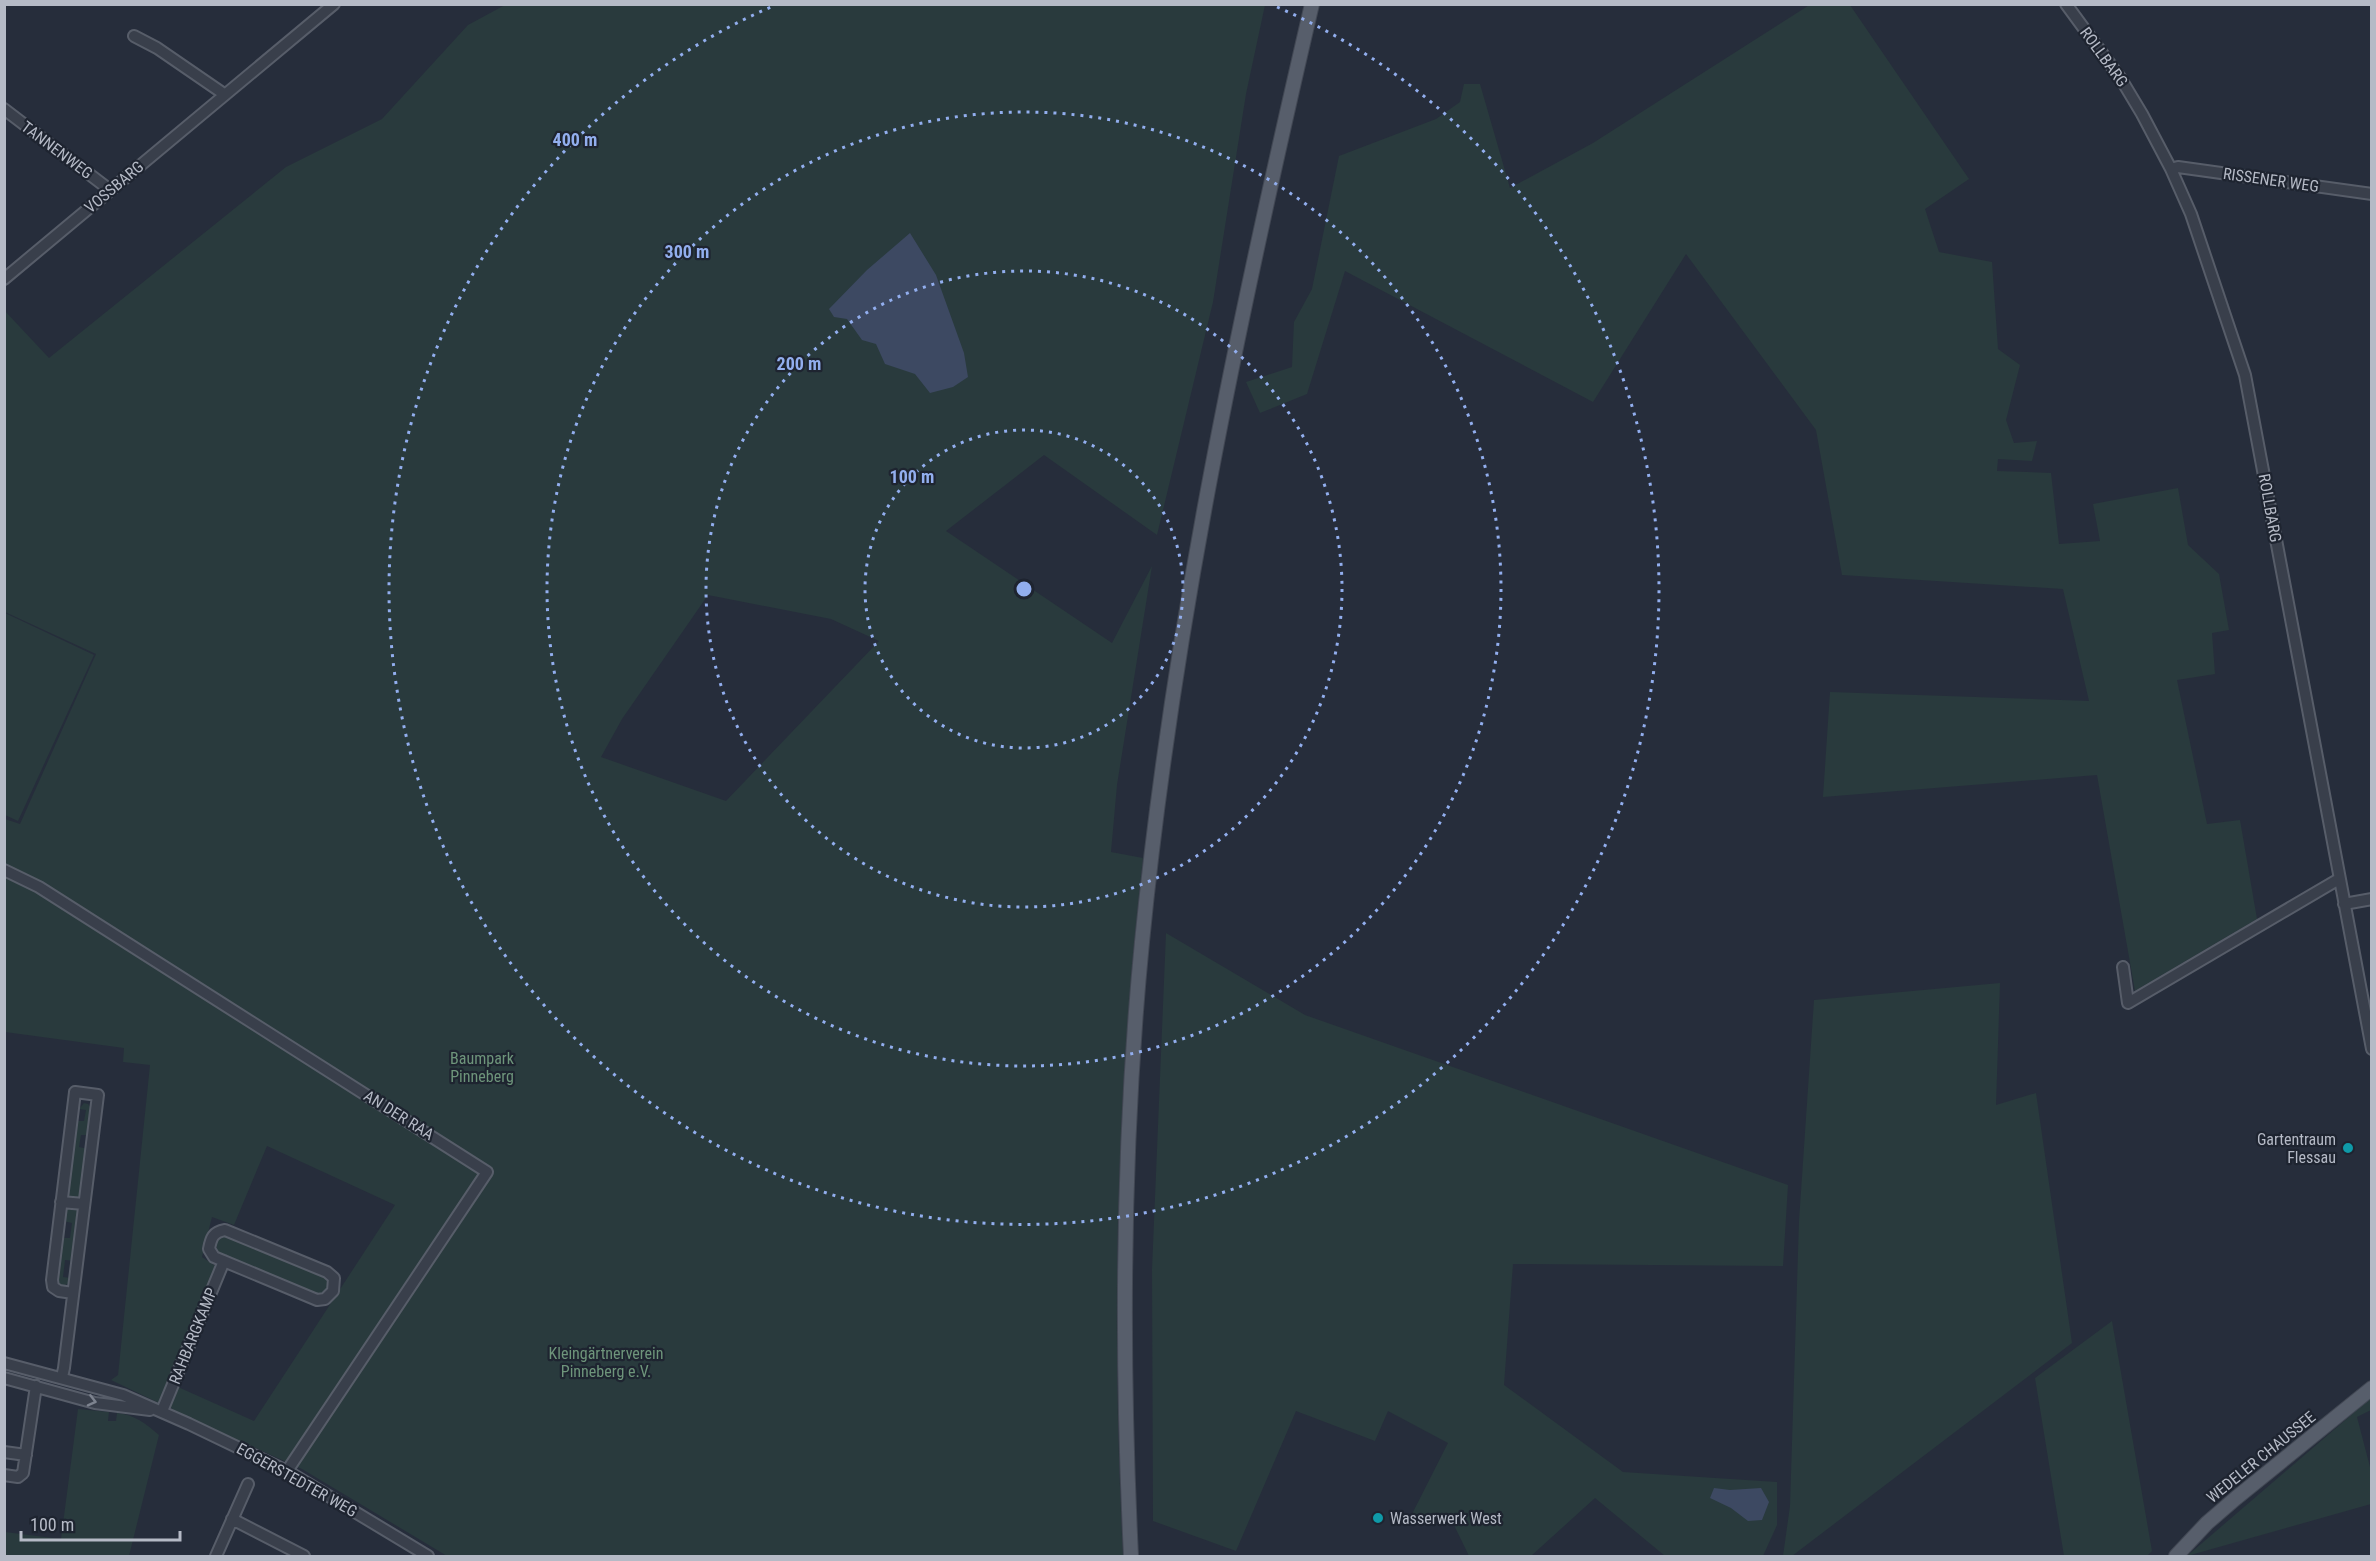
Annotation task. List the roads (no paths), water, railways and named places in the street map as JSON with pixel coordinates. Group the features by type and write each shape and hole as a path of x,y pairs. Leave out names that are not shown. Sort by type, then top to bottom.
{"main road":[{"path":"1131,1557 1123,1276 1130,1088 1142,942 1159,799 1188,607 1230,374 1312,4"},
{"name":"WEDELER CHAUSSEE","path":"2176,1557 2207,1523 2372,1388"}],"street":[{"name":"VOSSBARG","path":"4,279 334,4"},
{"name":"ROLLBARG","path":"2066,4 2121,79 2170,169 2191,214 2245,375 2339,879 2367,993 2372,1049"},
{"path":"134,36 157,48 224,94"},
{"name":"TANNENWEG","path":"4,109 110,190"},
{"name":"RISSENER WEG","path":"2170,169 2178,167 2372,194"},
{"name":"AN DER RAA","path":"4,870 39,887 487,1172 287,1471"},
{"path":"2123,967 2128,1003 2339,879"},
{"path":"2344,904 2372,899"},
{"path":"51,1389 58,1376 73,1293 98,1095 75,1092 52,1280 53,1287 59,1291 73,1293"},
{"path":"61,1202 84,1204"},
{"path":"225,1230 327,1272 334,1278 333,1291 325,1299 317,1300 224,1261 214,1257 209,1249 211,1238 217,1231 225,1230"},
{"name":"RAHBARGKAMP","path":"162,1411 224,1261"},
{"name":"EGGERSTEDTER WEG","path":"4,1363 123,1395 162,1411 287,1471 428,1557"},
{"name":"EGGERSTEDTER WEG","path":"4,1378 95,1402 162,1411"},
{"path":"4,1475 18,1477 23,1473 36,1386"},
{"path":"4,1452 26,1455"},
{"path":"216,1557 248,1484"},
{"path":"232,1519 304,1557"}],"water":[{"path":"910,233 936,275 964,353 968,377 953,387 930,393 915,374 885,364 876,344 862,340 847,319 834,317 829,309 867,270"},
{"path":"1714,1488 1730,1490 1761,1488 1769,1502 1762,1520 1748,1521 1731,1508 1710,1498"}],"place":[{"name":"Gartentraum Flessau","path":"2348,1148"},
{"name":"Wasserwerk West","path":"1378,1518"}],"park label":[{"name":"Baumpark Pinneberg","path":"482,1067"},
{"name":"Kleingärtnerverein Pinneberg e.V.","path":"606,1362"}]}
